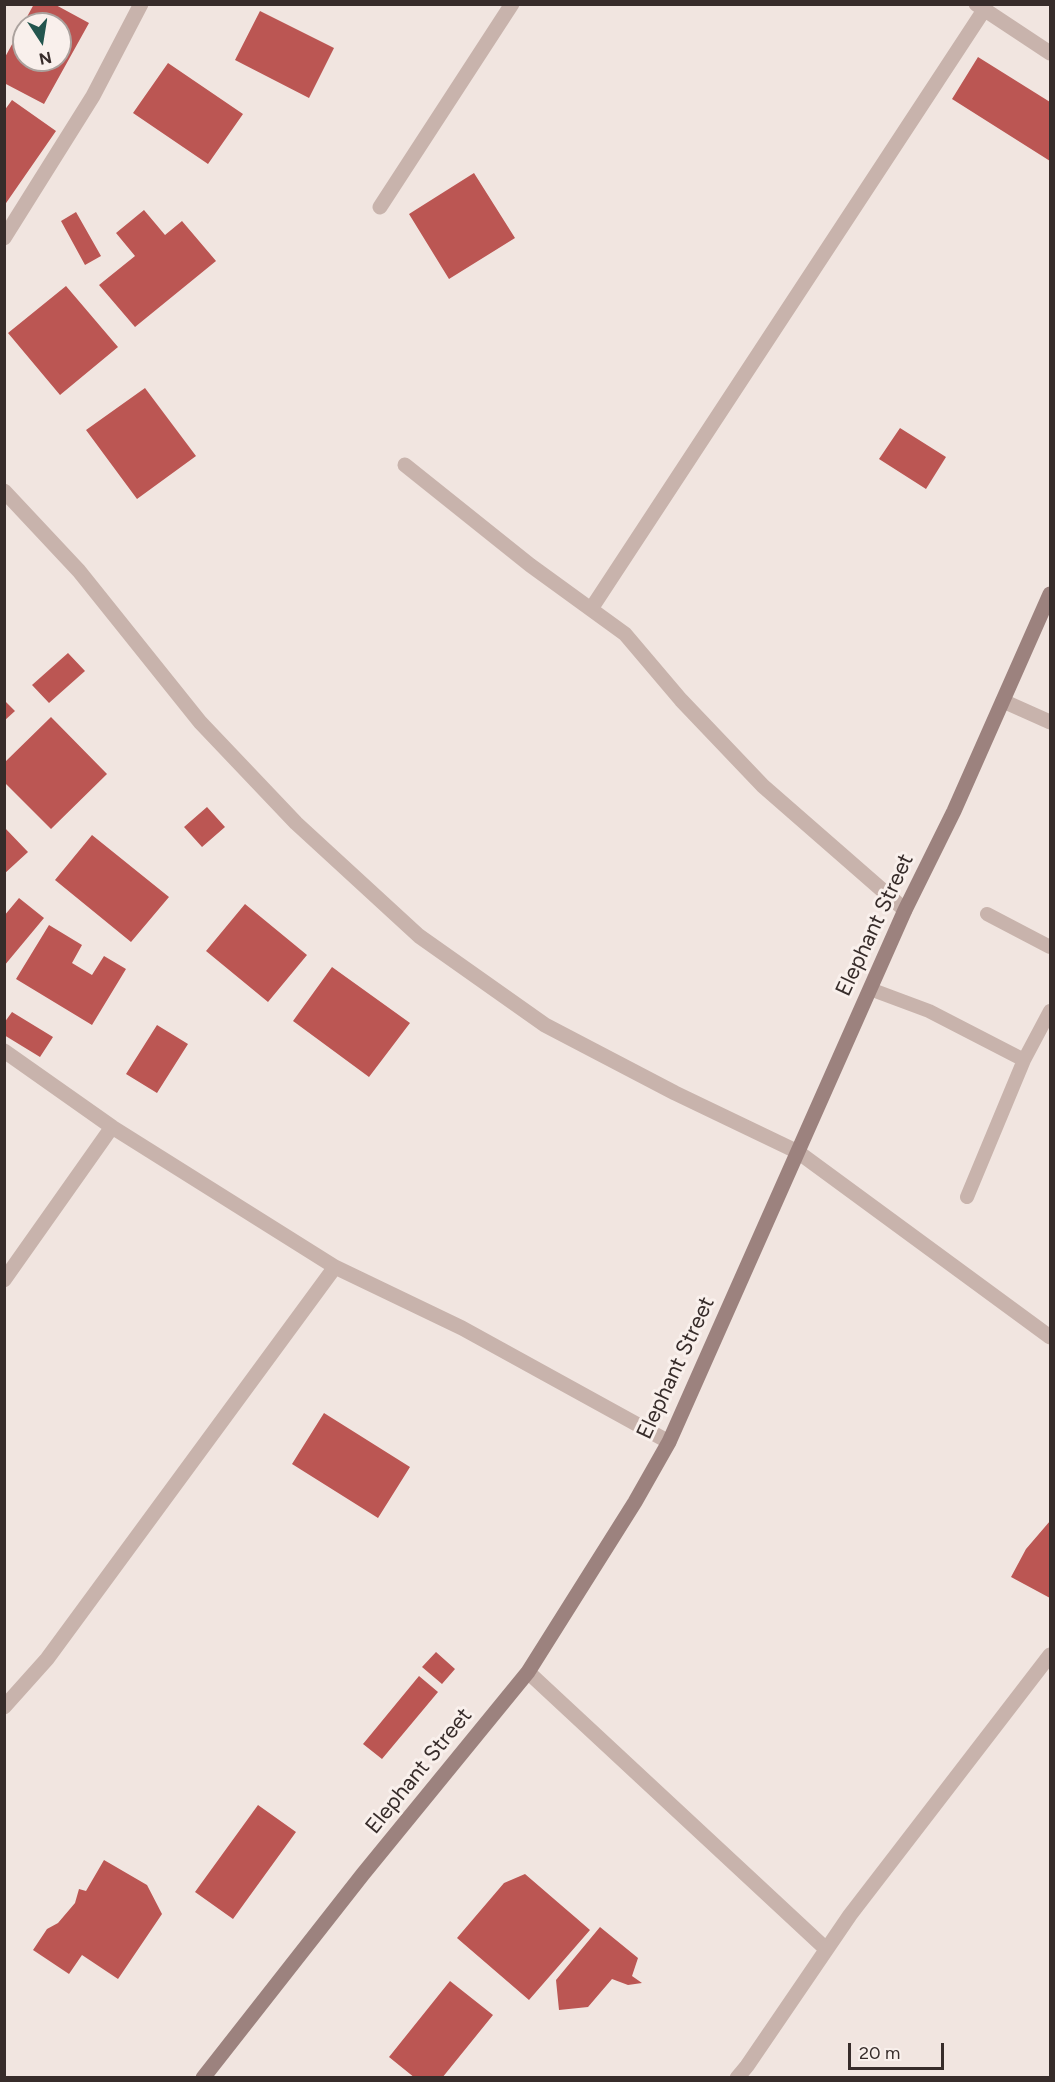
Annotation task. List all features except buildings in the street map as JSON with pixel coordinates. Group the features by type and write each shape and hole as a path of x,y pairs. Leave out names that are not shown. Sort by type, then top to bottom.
{"main road":[{"name":"Elephant Street","path":"203,2078 363,1874 528,1672 635,1502 669,1442 905,910 954,811 1050,594"}],"street":[{"path":"4,238 93,96 141,4"},
{"path":"380,207 512,4"},
{"path":"591,609 980,7 1050,53"},
{"path":"405,465 530,565 625,634 681,700 763,786 905,910"},
{"path":"4,491 79,571 200,722 296,822 419,936 545,1025 675,1094 798,1152 1050,1337"},
{"path":"1004,701 1050,722"},
{"path":"4,1051 112,1127 334,1267 462,1329 669,1442"},
{"path":"4,1280 112,1127"},
{"path":"4,1707 47,1659 334,1267"},
{"path":"737,2078 850,1915 1050,1655"},
{"path":"528,1672 826,1949"}],"lane":[{"path":"987,914 1050,948"},
{"path":"870,989 928,1011 1024,1060"},
{"path":"967,1197 1024,1060 1050,1011"}]}
